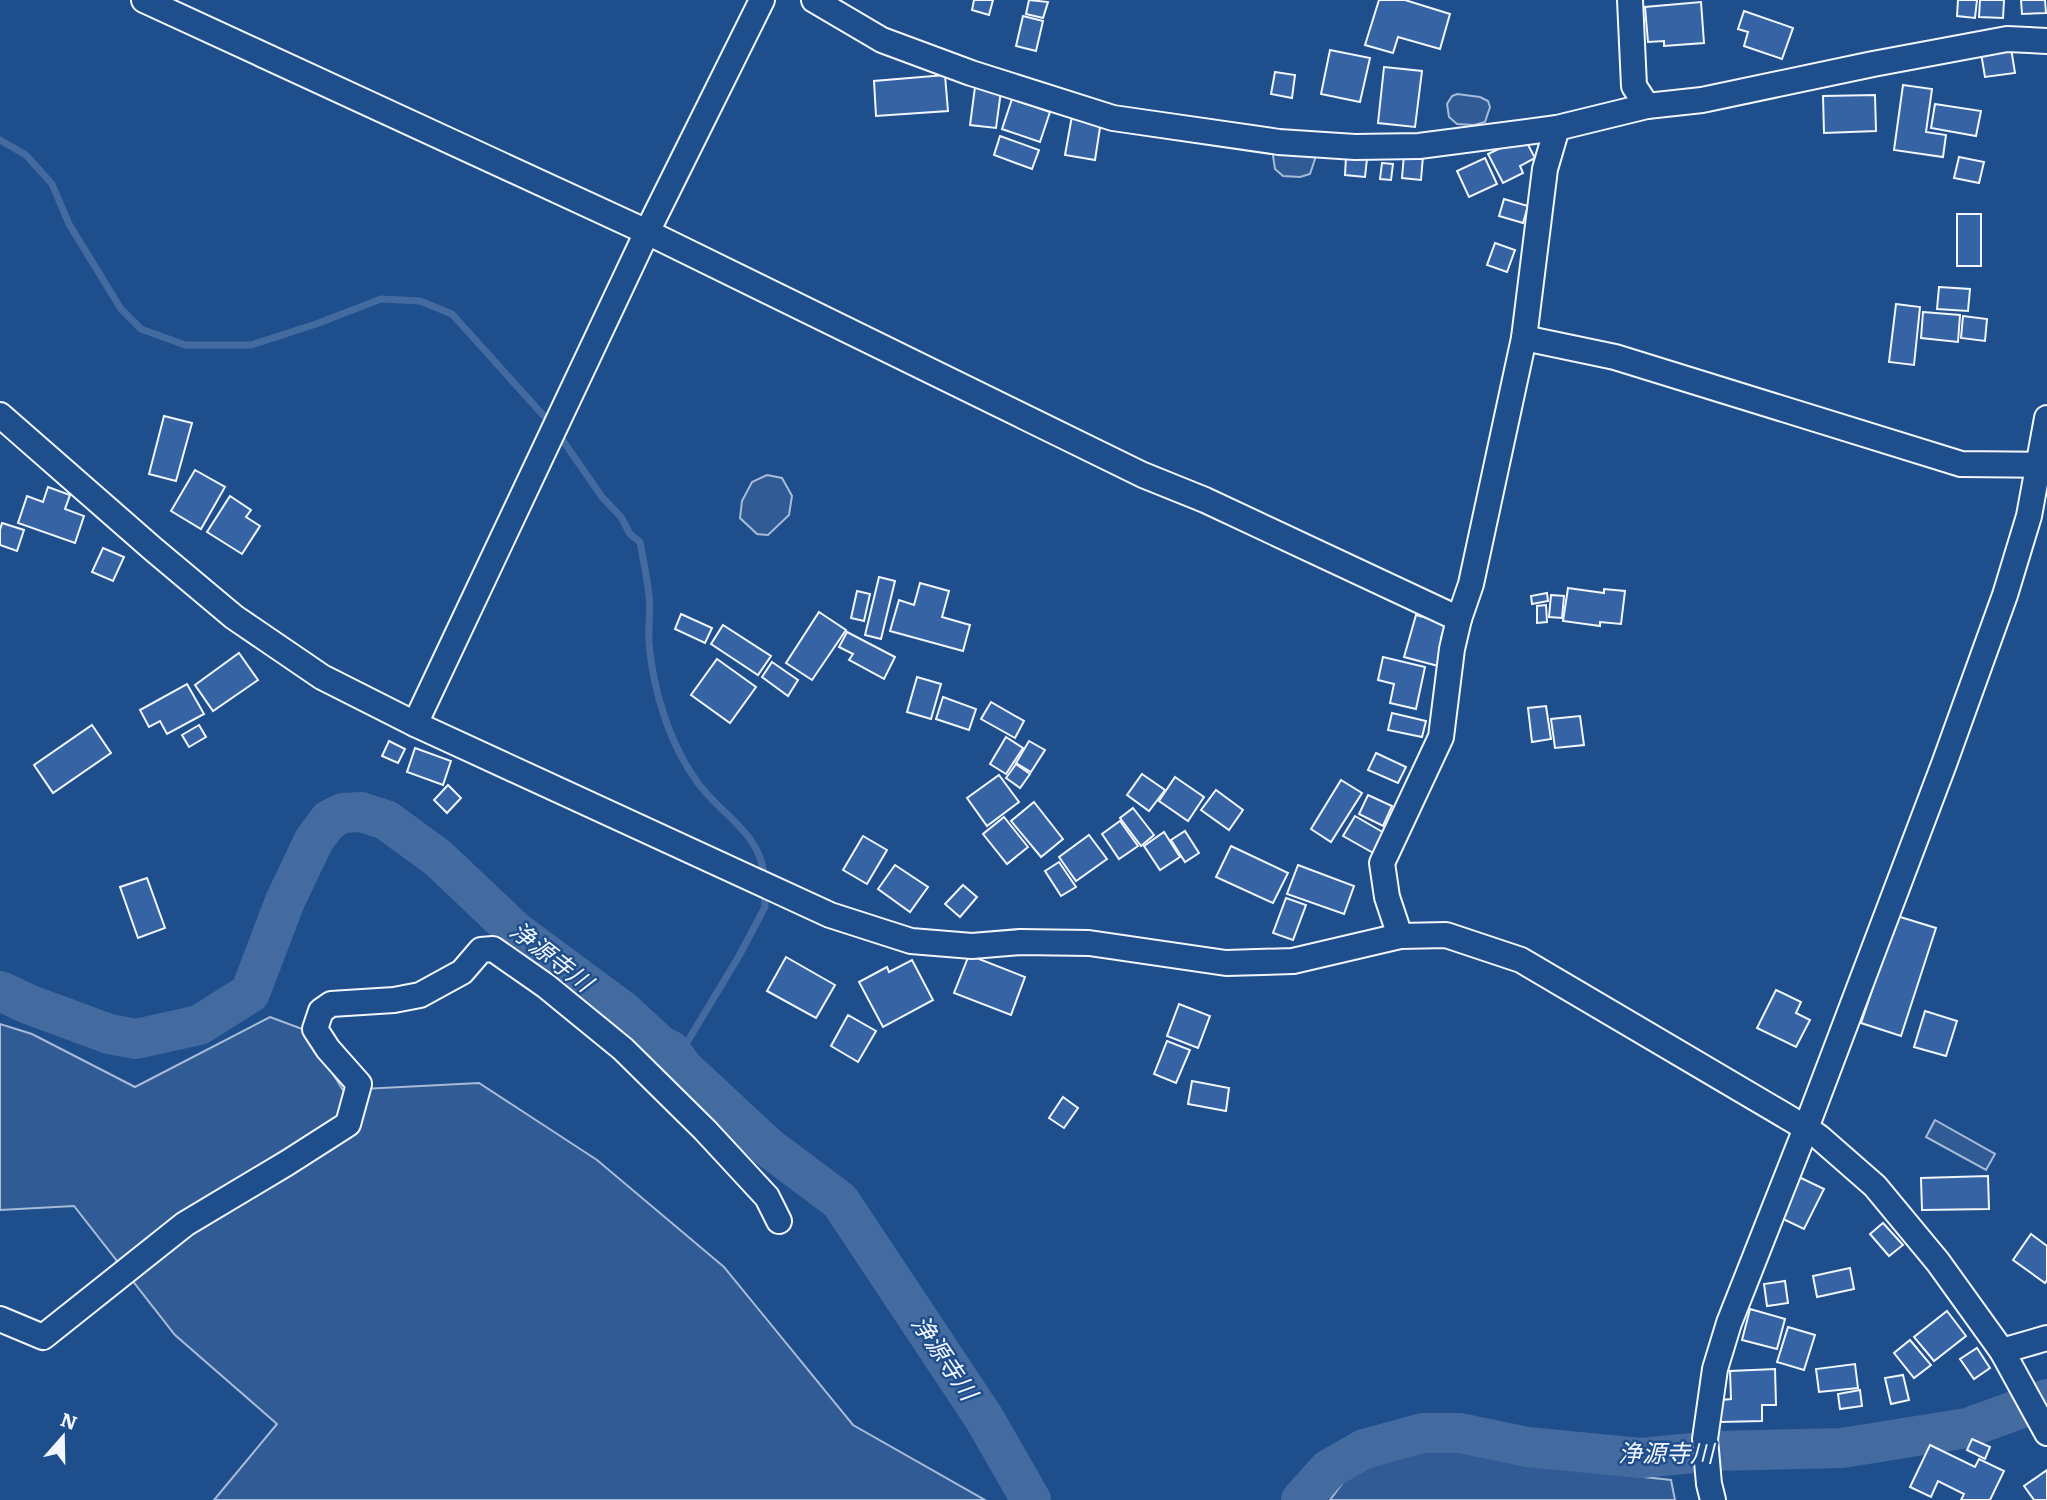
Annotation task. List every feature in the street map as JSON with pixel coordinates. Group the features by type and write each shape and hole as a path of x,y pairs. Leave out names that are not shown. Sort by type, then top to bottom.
{"street":[{"path":"144,0 647,232 1143,475 1205,500 1459,619"},
{"path":"415,723 647,232 762,0"},
{"path":"814,0 882,40 971,73 1113,118 1279,142 1355,148 1419,146 1557,128 1647,106 1702,100 2007,38 2047,41"},
{"path":"1630,0 1634,86 1647,106"},
{"path":"1400,936 1387,898 1382,863 1441,737 1452,649 1471,584 1524,338 1545,169 1557,128"},
{"path":"1524,338 1615,357 1961,464 2043,464"},
{"path":"1713,1500 1705,1439 1715,1369 1729,1323 1944,764 2005,595 2043,464 2047,418"},
{"path":"5,428 234,617 322,677 415,723 830,915 911,942 972,946 1020,942 1089,943 1226,964 1293,961 1400,936 1446,935 1521,960 1806,1128 1875,1186 1938,1262 2003,1353 2047,1433"},
{"path":"0,1319 43,1337 185,1224 348,1124 359,1084 328,1049 315,1029 320,1011 331,1004 394,1000 420,995 462,972 481,950 493,949 546,986 623,1049 705,1130 767,1198 779,1222"},
{"path":"2003,1353 2047,1338"}],"shaded area":[{"path":"1457,94 1480,97 1488,101 1490,107 1485,122 1474,125 1457,124 1449,117 1447,104 1452,96"},
{"path":"1278,148 1313,153 1315,159 1310,174 1300,177 1283,176 1275,169 1273,156"},
{"path":"767,475 782,478 792,496 789,515 768,535 757,534 740,518 742,501 752,482"},
{"path":"270,1017 305,1030 343,1090 479,1083 597,1160 724,1267 853,1425 985,1500 214,1500 277,1424 175,1335 74,1206 0,1210 0,1024 32,1034 135,1087"},
{"path":"1935,1120 1995,1154 1986,1170 1926,1137"},
{"path":"1482,1448 1598,1472 1671,1480 1675,1500 1330,1500 1363,1455"}],"building":[{"path":"974,0 993,0 989,15 972,10"},
{"path":"1029,0 1048,2 1043,18 1026,14"},
{"path":"1379,0 1405,0 1450,14 1440,49 1398,37 1393,53 1365,45"},
{"path":"1958,0 1977,0 1975,18 1957,16"},
{"path":"1980,0 2004,0 2003,18 1979,17"},
{"path":"2021,0 2045,0 2046,13 2022,14"},
{"path":"1701,2 1704,43 1664,46 1664,41 1648,42 1645,7"},
{"path":"1744,11 1793,28 1782,59 1744,46 1748,32 1738,29"},
{"path":"1023,16 1043,21 1036,51 1016,46"},
{"path":"2011,48 2015,73 1985,77 1981,53"},
{"path":"1330,50 1370,58 1360,102 1321,94"},
{"path":"1384,67 1422,71 1415,127 1378,123"},
{"path":"1275,72 1295,75 1292,98 1271,94"},
{"path":"945,75 948,111 876,116 874,81"},
{"path":"1903,85 1932,89 1926,132 1946,135 1943,157 1894,150"},
{"path":"975,87 1001,91 996,128 970,125"},
{"path":"1875,95 1876,131 1824,133 1823,96"},
{"path":"1012,99 1050,112 1040,142 1002,129"},
{"path":"1935,104 1981,111 1976,136 1931,128"},
{"path":"1072,116 1101,121 1095,160 1065,155"},
{"path":"1000,136 1039,150 1032,169 994,155"},
{"path":"1525,139 1535,158 1520,166 1523,173 1503,183 1488,154"},
{"path":"1404,154 1423,156 1421,180 1402,178"},
{"path":"1346,157 1367,159 1365,177 1345,175"},
{"path":"1959,157 1984,162 1979,183 1954,178"},
{"path":"1485,158 1497,184 1469,197 1457,171"},
{"path":"1382,163 1393,164 1391,180 1380,179"},
{"path":"1504,199 1528,206 1523,223 1499,216"},
{"path":"1957,214 1981,214 1981,266 1957,266"},
{"path":"1495,243 1515,250 1507,272 1487,265"},
{"path":"1939,287 1970,289 1968,311 1937,309"},
{"path":"1896,304 1920,307 1914,365 1889,362"},
{"path":"1923,312 1960,315 1958,342 1921,338"},
{"path":"1963,316 1987,319 1985,341 1961,338"},
{"path":"164,416 192,423 176,481 149,474"},
{"path":"195,470 225,487 201,529 171,511"},
{"path":"48,487 70,495 65,509 84,516 75,543 18,523 27,496 43,502"},
{"path":"230,496 251,510 246,517 260,526 242,554 207,532"},
{"path":"2,523 24,530 17,551 0,545"},
{"path":"103,548 124,557 113,581 92,572"},
{"path":"879,577 895,581 881,639 865,635"},
{"path":"920,583 949,591 942,617 970,625 963,651 890,631 899,600 914,605"},
{"path":"1568,588 1604,593 1604,589 1625,591 1621,624 1600,622 1600,626 1563,621"},
{"path":"857,591 870,594 864,621 851,618"},
{"path":"1547,593 1548,601 1532,604 1531,596"},
{"path":"1551,595 1564,596 1562,618 1549,617"},
{"path":"1546,605 1547,622 1537,623 1537,606"},
{"path":"819,612 846,630 812,680 786,663"},
{"path":"681,614 712,628 705,643 675,629"},
{"path":"1416,615 1446,623 1441,638 1449,640 1442,667 1404,657"},
{"path":"723,625 771,656 758,675 711,644"},
{"path":"847,632 895,657 884,679 849,660 853,654 839,647"},
{"path":"239,653 258,680 213,711 195,685"},
{"path":"1383,657 1425,667 1416,709 1390,703 1394,684 1378,680"},
{"path":"717,659 756,687 730,723 691,695"},
{"path":"772,662 798,680 788,696 762,677"},
{"path":"917,677 941,684 931,719 907,712"},
{"path":"187,684 204,714 167,734 160,721 149,727 140,710"},
{"path":"943,697 976,709 969,730 936,719"},
{"path":"991,702 1024,721 1015,738 981,719"},
{"path":"1546,706 1551,739 1532,742 1528,708"},
{"path":"1392,713 1426,721 1422,737 1388,730"},
{"path":"1580,716 1584,745 1555,748 1551,719"},
{"path":"92,725 111,753 53,793 34,765"},
{"path":"199,725 206,737 189,747 182,735"},
{"path":"1006,737 1023,748 1006,774 990,764"},
{"path":"389,741 405,749 398,763 382,756"},
{"path":"1029,741 1045,750 1031,772 1016,763"},
{"path":"415,748 451,761 443,785 407,772"},
{"path":"1376,753 1406,767 1398,783 1368,770"},
{"path":"1016,764 1030,774 1020,788 1006,778"},
{"path":"1142,774 1165,790 1149,811 1127,795"},
{"path":"999,775 1019,802 987,826 967,798"},
{"path":"1175,777 1204,797 1188,821 1159,801"},
{"path":"1341,780 1362,793 1331,842 1311,829"},
{"path":"448,785 461,798 447,813 434,800"},
{"path":"1216,790 1243,810 1229,830 1201,810"},
{"path":"1368,795 1392,806 1383,826 1359,814"},
{"path":"1034,802 1063,839 1041,857 1011,821"},
{"path":"1133,808 1154,835 1141,846 1120,818"},
{"path":"1355,816 1386,834 1375,854 1343,836"},
{"path":"1004,817 1028,847 1007,864 983,834"},
{"path":"1120,821 1138,846 1119,859 1102,834"},
{"path":"1185,831 1199,853 1185,862 1171,840"},
{"path":"1164,832 1180,857 1160,870 1144,846"},
{"path":"1089,835 1107,859 1076,881 1059,857"},
{"path":"863,836 887,850 867,884 843,870"},
{"path":"1231,846 1288,873 1273,903 1216,877"},
{"path":"1059,862 1076,887 1061,896 1045,871"},
{"path":"895,865 928,887 910,912 878,889"},
{"path":"1298,865 1354,886 1344,914 1287,894"},
{"path":"147,878 165,928 138,938 120,887"},
{"path":"963,885 977,897 960,917 945,904"},
{"path":"1286,898 1306,905 1293,940 1273,933"},
{"path":"1897,916 1936,928 1901,1036 1861,1023"},
{"path":"969,955 1025,977 1011,1015 954,993"},
{"path":"786,957 835,985 816,1018 767,991"},
{"path":"912,960 933,1000 883,1027 859,982 887,967 889,972"},
{"path":"1776,990 1801,1002 1796,1013 1810,1020 1796,1047 1757,1028"},
{"path":"1179,1004 1210,1016 1198,1048 1167,1036"},
{"path":"1925,1011 1957,1021 1946,1056 1914,1047"},
{"path":"848,1015 876,1031 858,1062 831,1046"},
{"path":"1167,1041 1190,1050 1176,1083 1154,1074"},
{"path":"1192,1081 1229,1088 1226,1111 1188,1104"},
{"path":"1063,1097 1078,1108 1064,1128 1049,1118"},
{"path":"1988,1176 1989,1209 1922,1210 1921,1178"},
{"path":"1799,1177 1824,1189 1804,1229 1779,1217"},
{"path":"1883,1223 1903,1245 1889,1256 1870,1234"},
{"path":"2031,1234 2047,1246 2045,1283 2013,1260"},
{"path":"1850,1268 1854,1289 1817,1297 1813,1276"},
{"path":"1785,1281 1788,1303 1767,1306 1764,1284"},
{"path":"1750,1309 1785,1319 1777,1349 1742,1340"},
{"path":"1947,1311 1966,1336 1934,1361 1914,1337"},
{"path":"1788,1327 1815,1335 1804,1370 1777,1362"},
{"path":"1910,1340 1931,1365 1914,1378 1894,1353"},
{"path":"1977,1348 1990,1368 1974,1379 1960,1359"},
{"path":"1855,1364 1858,1388 1819,1392 1816,1369"},
{"path":"1775,1369 1776,1405 1762,1405 1762,1421 1721,1422 1721,1400 1731,1399 1730,1371"},
{"path":"1903,1375 1909,1400 1891,1404 1885,1378"},
{"path":"1860,1390 1862,1406 1840,1409 1838,1394"},
{"path":"1972,1439 1990,1447 1985,1459 1967,1450"},
{"path":"1930,1445 1975,1467 1979,1459 2004,1471 1990,1500 1961,1500 1964,1494 1938,1481 1931,1497 1910,1487"},
{"path":"2047,1470 2047,1500 2034,1500 2024,1486"}],"waterway":[{"path":"0,140 26,155 52,184 69,224 121,309 141,329 185,345 251,345 381,299 420,301 452,314 552,425"},
{"path":"559,435 602,497 621,517 630,534 640,542 649,595 651,661 664,717 679,752 698,783 739,826 756,849 762,862 764,877"},
{"name":"浄源寺川","path":"0,991 109,1034 136,1039 199,1025 250,993 285,901 314,840 329,820 343,813 361,812 386,820 438,858 515,931 623,1011 662,1047 670,1050 683,1068 768,1147 840,1201 984,1418 1031,1500"},
{"path":"677,1059 765,907 764,889"},
{"name":"浄源寺川","path":"1301,1500 1329,1469 1364,1449 1423,1433 1460,1433 1527,1447 1641,1458 1714,1451 1842,1448 1967,1428 2047,1399"}]}
